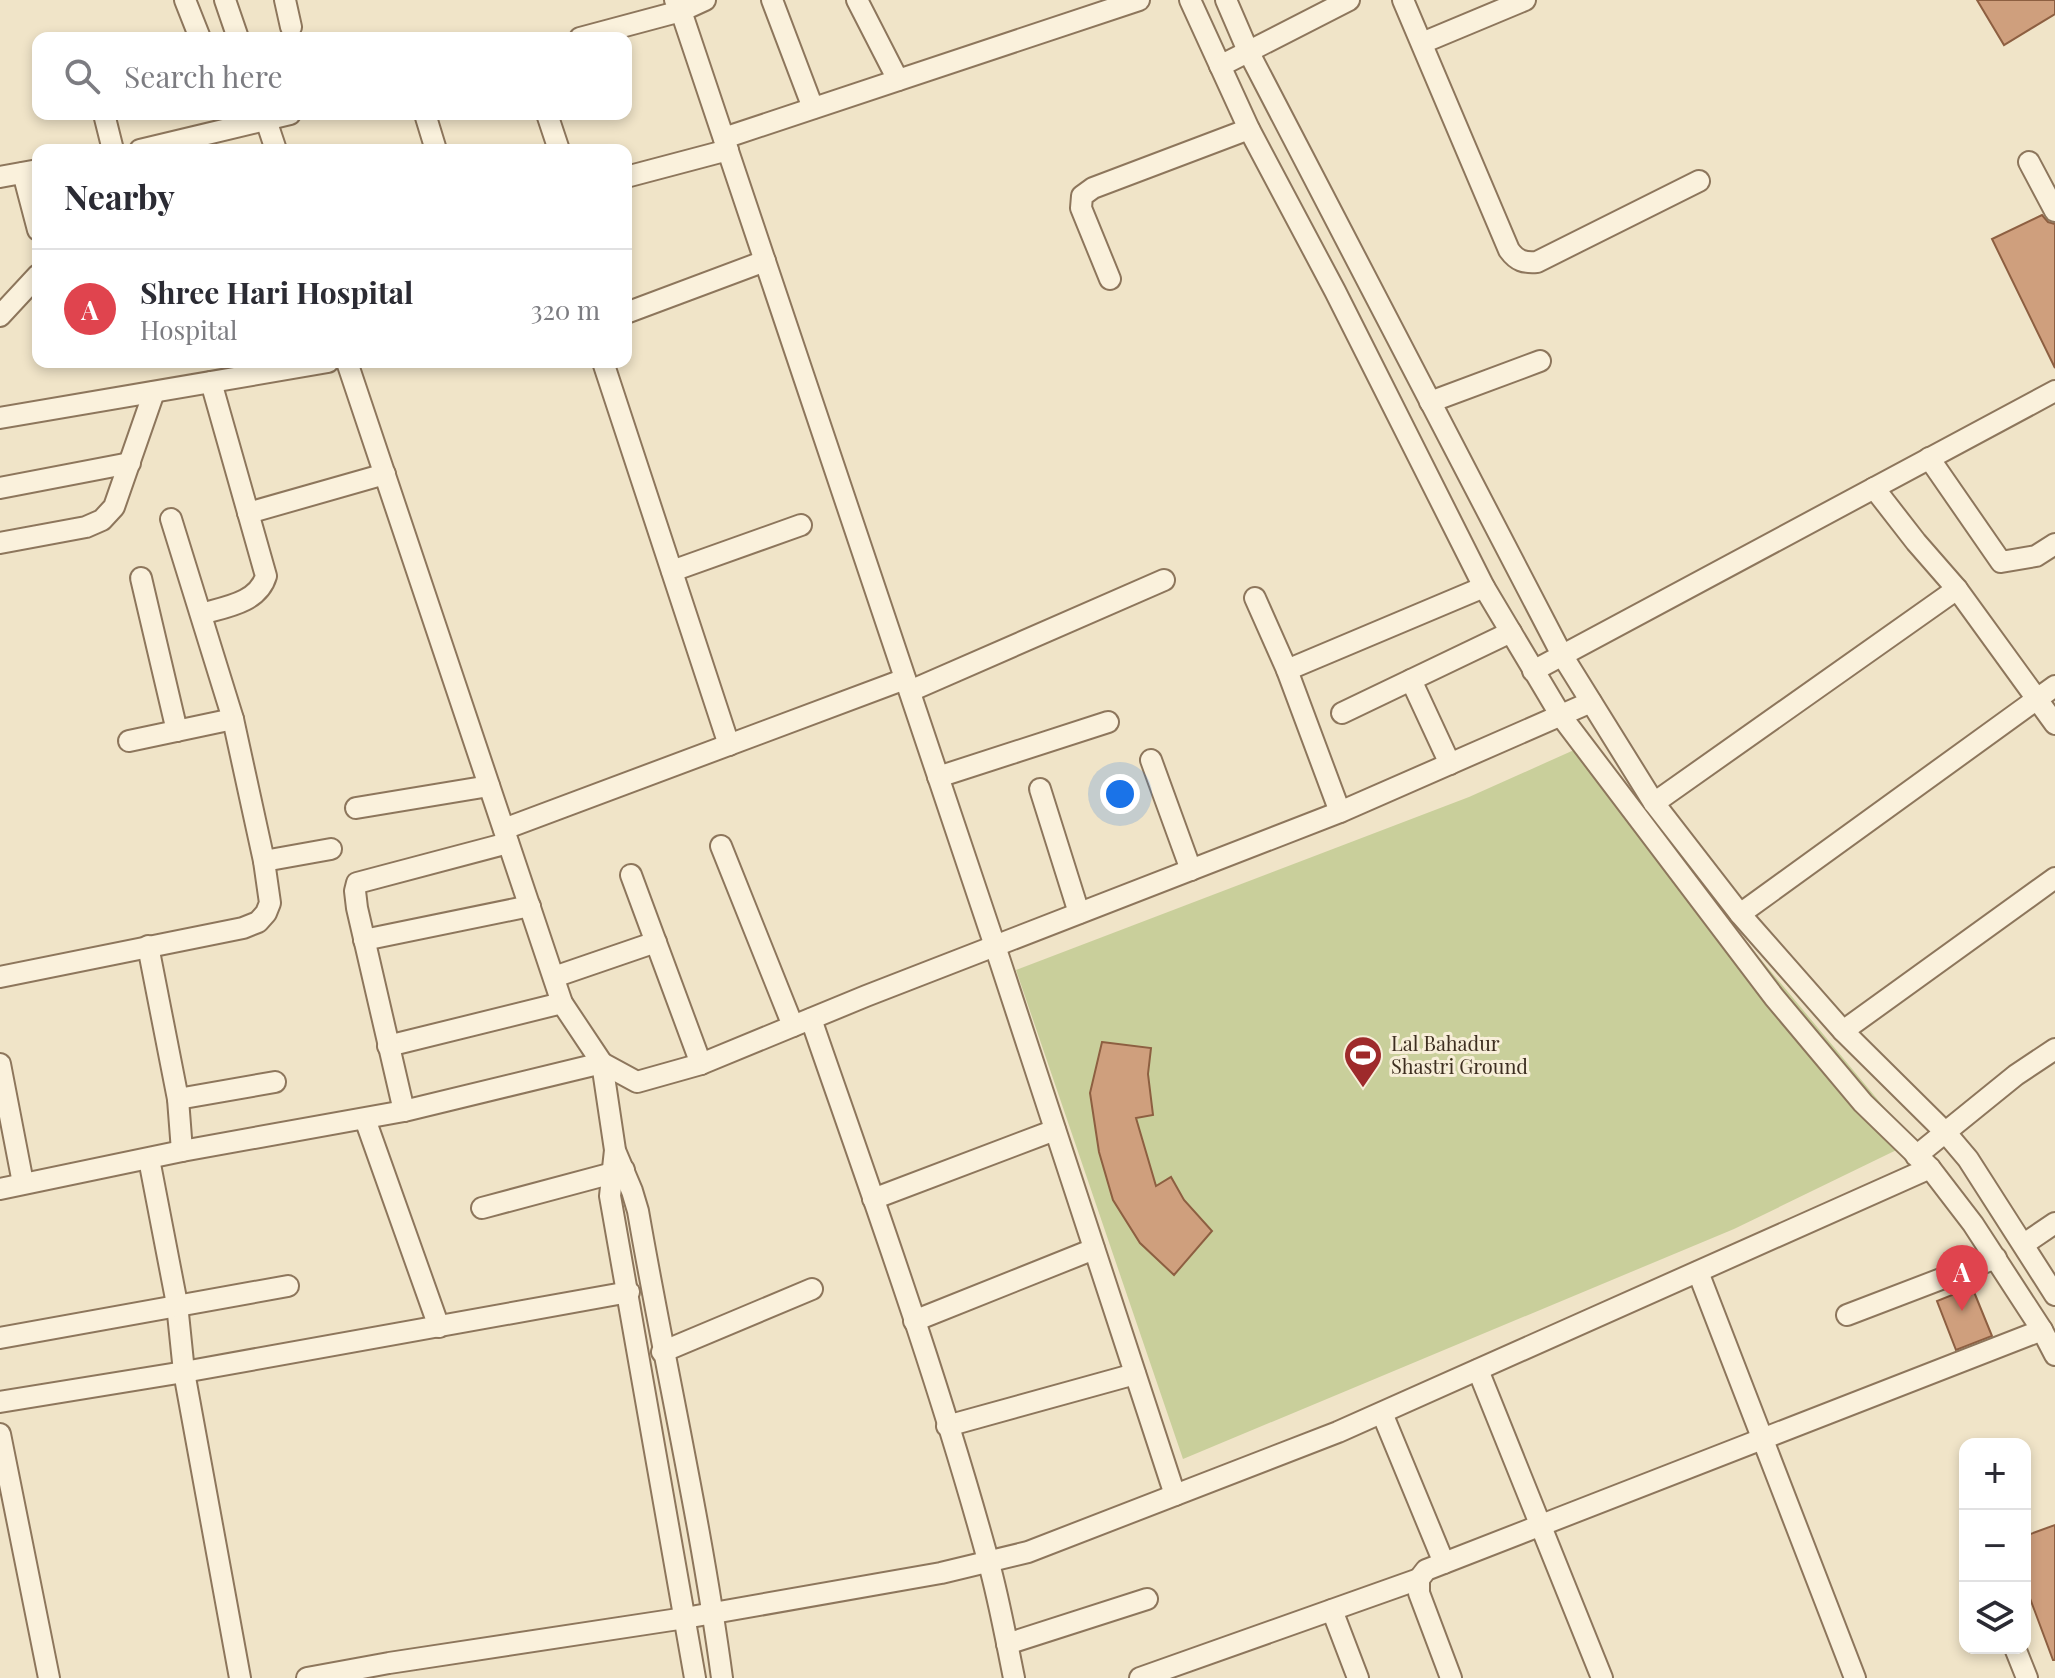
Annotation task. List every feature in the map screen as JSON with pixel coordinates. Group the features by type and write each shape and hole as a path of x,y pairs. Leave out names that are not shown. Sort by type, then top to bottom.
{"street":[{"path":"185,0 198,32"},
{"path":"225,0 236,32"},
{"path":"285,0 291,27"},
{"path":"598,32 705,0"},
{"path":"772,0 813,108"},
{"path":"857,0 898,80"},
{"path":"632,175 726,144 813,108 1139,0"},
{"path":"1190,0 1249,129 1335,291 1484,587 1561,716 1774,997 1863,1103 1923,1162 1996,1258 2055,1355"},
{"path":"1226,0 1248,51 1562,655 1654,803 1740,914 1843,1031 1946,1133 1968,1159 2055,1295"},
{"path":"1220,66 1349,0"},
{"path":"1403,0 1515,259 1526,263 1537,262 1699,181"},
{"path":"1422,43 1525,0"},
{"path":"678,6 995,946 1175,1495"},
{"path":"106,120 112,144"},
{"path":"163,144 254,120"},
{"path":"266,120 274,144"},
{"path":"427,120 434,144"},
{"path":"549,120 557,144"},
{"path":"1110,279 1081,208 1082,196 1093,188 1249,129"},
{"path":"2029,162 2055,211"},
{"path":"0,177 31,171"},
{"path":"632,311 765,261"},
{"path":"0,316 32,281"},
{"path":"1430,402 1540,361"},
{"path":"0,418 293,368"},
{"path":"349,368 562,1003 602,1063 618,1172 638,1211 713,1613 722,1678"},
{"path":"605,368 729,745"},
{"path":"201,614 242,601 263,587 266,576 211,382"},
{"path":"1533,671 2055,391"},
{"path":"0,543 86,527 102,520 114,507 154,392"},
{"path":"1929,458 2001,562 2036,556 2055,544"},
{"path":"0,488 130,463"},
{"path":"248,513 385,474"},
{"path":"1874,488 1957,589 2055,724"},
{"path":"0,977 243,928 258,922 270,903 233,719 171,519"},
{"path":"672,571 801,525"},
{"path":"141,578 177,731"},
{"path":"404,1111 357,908 357,883 506,836 729,745 907,685 1164,580"},
{"path":"1287,670 1484,587"},
{"path":"1654,803 1957,589"},
{"path":"1255,598 1287,670 1340,812"},
{"path":"1342,713 1511,632"},
{"path":"1411,680 1450,764"},
{"path":"1740,914 2055,686"},
{"path":"0,1189 182,1151 404,1111 602,1063 637,1082 701,1064 1340,812 1591,702"},
{"path":"129,741 233,719"},
{"path":"938,777 1108,722"},
{"path":"1151,760 1191,870"},
{"path":"356,808 489,786"},
{"path":"1040,789 1079,913"},
{"path":"721,846 802,1022 873,1199 988,1561 1014,1678"},
{"path":"264,861 331,849"},
{"path":"631,875 701,1064"},
{"path":"1843,1031 2055,878"},
{"path":"364,940 530,906"},
{"path":"554,977 656,942"},
{"path":"148,946 178,1099 182,1151"},
{"path":"388,1046 562,1003"},
{"path":"307,1678 390,1670 941,1573 1028,1552 1382,1413 1698,1272 1923,1162 1946,1133 2016,1075 2055,1049"},
{"path":"0,1064 23,1183"},
{"path":"178,1099 275,1082"},
{"path":"365,1119 439,1327"},
{"path":"873,1199 1055,1130"},
{"path":"149,1159 177,1304 184,1372 240,1678"},
{"path":"482,1208 618,1172"},
{"path":"618,1172 610,1196 695,1678"},
{"path":"2024,1244 2055,1223"},
{"path":"914,1321 1094,1249"},
{"path":"1847,1315 1996,1258"},
{"path":"1698,1272 1855,1678"},
{"path":"0,1338 288,1286"},
{"path":"662,1352 812,1289"},
{"path":"0,1402 629,1292"},
{"path":"1140,1678 1419,1579 1426,1570 2042,1330"},
{"path":"1478,1370 1602,1678"},
{"path":"947,1426 1135,1374"},
{"path":"1382,1413 1444,1563"},
{"path":"0,1434 49,1678"},
{"path":"1419,1579 1419,1593 1451,1678"},
{"path":"1007,1644 1147,1599"},
{"path":"1332,1610 1358,1678"},
{"path":"2017,1654 2027,1678"}],"green space":[{"path":"1583,746 1913,1142 1734,1229 1183,1459 1016,970 1469,797"}],"building":[{"path":"1977,0 2055,0 2055,14 2004,45"},
{"path":"2042,215 2055,224 2055,368 1992,239"},
{"path":"1102,1042 1151,1048 1148,1074 1153,1115 1136,1118 1156,1186 1171,1177 1184,1200 1212,1231 1174,1275 1140,1243 1113,1200 1099,1152 1090,1093"},
{"path":"1972,1287 1992,1336 1956,1350 1937,1301"},
{"path":"2055,1525 2055,1660 2031,1601 2031,1534"}],"place":[{"name":"Lal Bahadur Shastri Ground","path":"1363,1089"},
{"name":"Shree Hari Hospital","path":"1962,1311"}]}
